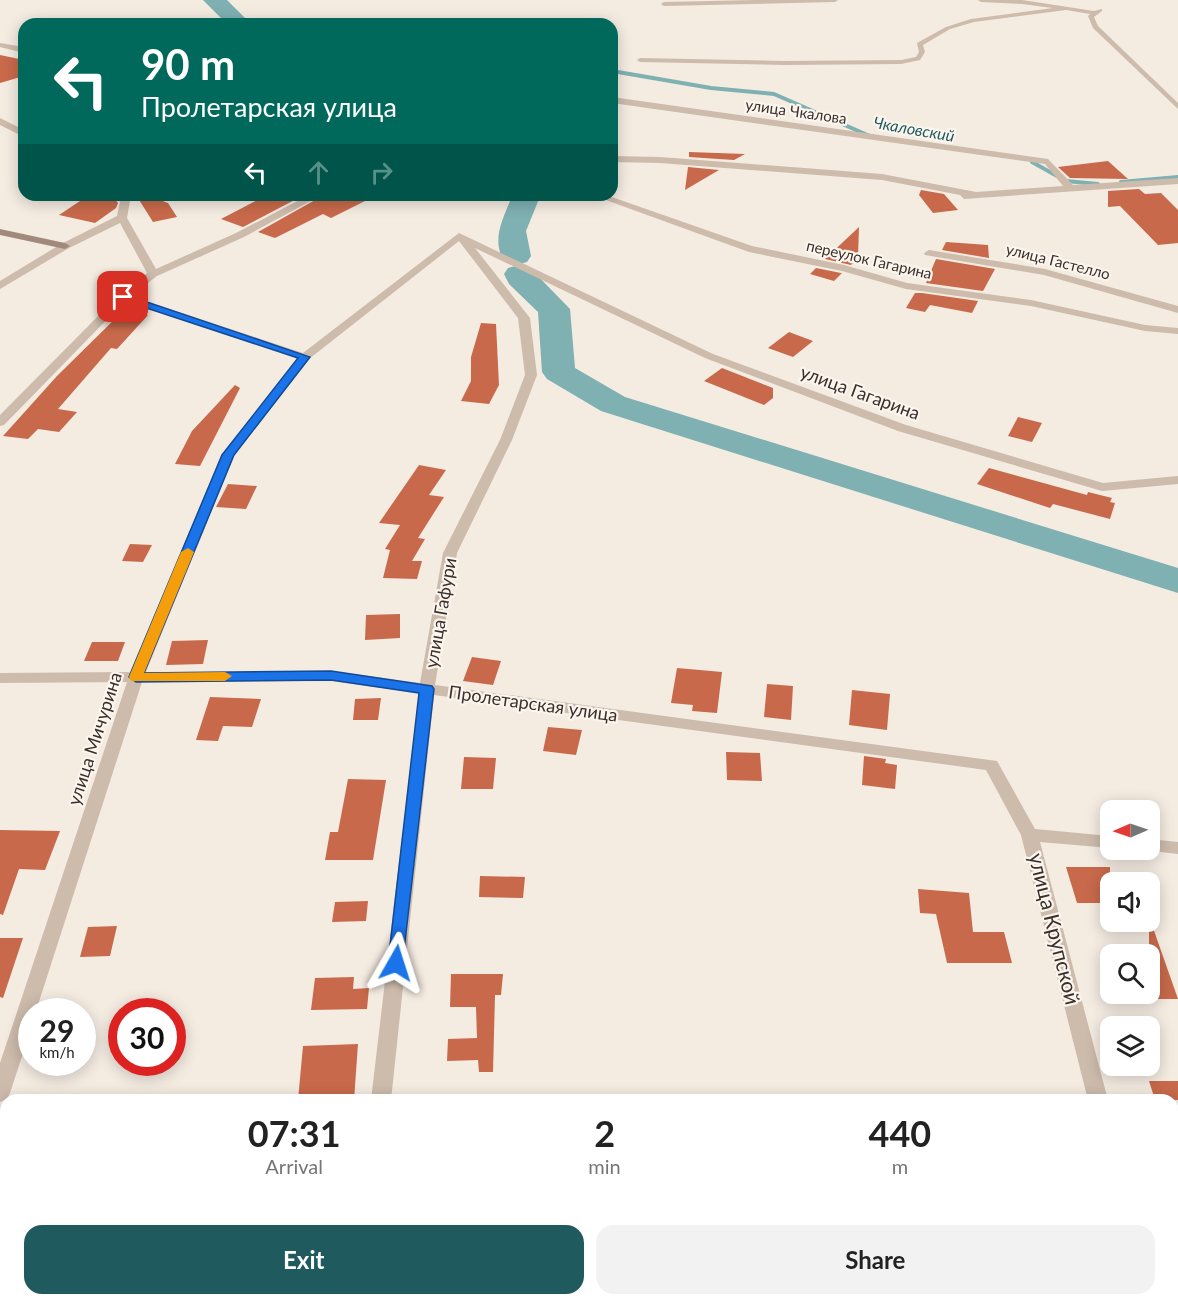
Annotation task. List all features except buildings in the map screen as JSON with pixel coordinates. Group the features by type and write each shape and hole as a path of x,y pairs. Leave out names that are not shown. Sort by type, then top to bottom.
{"street":[{"path":"0,45 18,49"},
{"name":"улица Чкалова","path":"618,101 1048,162 1071,189"},
{"path":"0,121 18,131"},
{"path":"618,159 660,160 882,177 975,195"},
{"path":"952,196 1178,181"},
{"path":"125,201 122,218 153,274"},
{"path":"0,422 123,297 153,274 240,235 306,201"},
{"name":"переулок Гагарина","path":"614,201 749,249 844,268 906,286 1030,303 1145,328 1178,331"},
{"path":"0,286 64,246 122,218"},
{"path":"0,232 64,246"},
{"name":"улица Гагарина","path":"459,236 709,356 902,428 1102,487 1178,480"},
{"name":"улица Мичурина","path":"0,1093 136,677 228,455 305,357 459,236"},
{"name":"улица Гафури","path":"382,1094 427,689 450,553 506,440 531,375 524,318 459,236"},
{"name":"улица Гастелло","path":"929,253 1045,272 1178,310"},
{"path":"123,297 305,357"},
{"name":"Пролетарская улица","path":"0,678 331,675 991,765"},
{"name":"улица Крупской","path":"991,765 1030,835 1096,1094"},
{"path":"1030,835 1100,841"},
{"path":"1160,846 1178,848"}],"lane":[{"path":"664,4 835,0"},
{"path":"981,0 1097,12 1091,16 1095,27 1178,107"},
{"path":"640,60 784,63 901,62 918,59 922,52 919,44 956,25 973,20 1064,9"}],"waterway":[{"path":"214,0 234,18"},
{"name":"Чкаловский","path":"618,72 711,88 774,94 872,137"},
{"name":"Чкаловский","path":"1032,162 1066,181 1098,184"},
{"name":"Чкаловский","path":"1121,182 1178,177"},
{"path":"516,256 512,231 524,201"},
{"path":"519,274 520,278 554,309 559,372 613,404 1178,581"}],"slow traffic":[{"path":"188,552 136,677 225,676"}],"route":[{"path":"123,297 305,357 228,455 136,677 331,675 427,689 396,963"}]}
